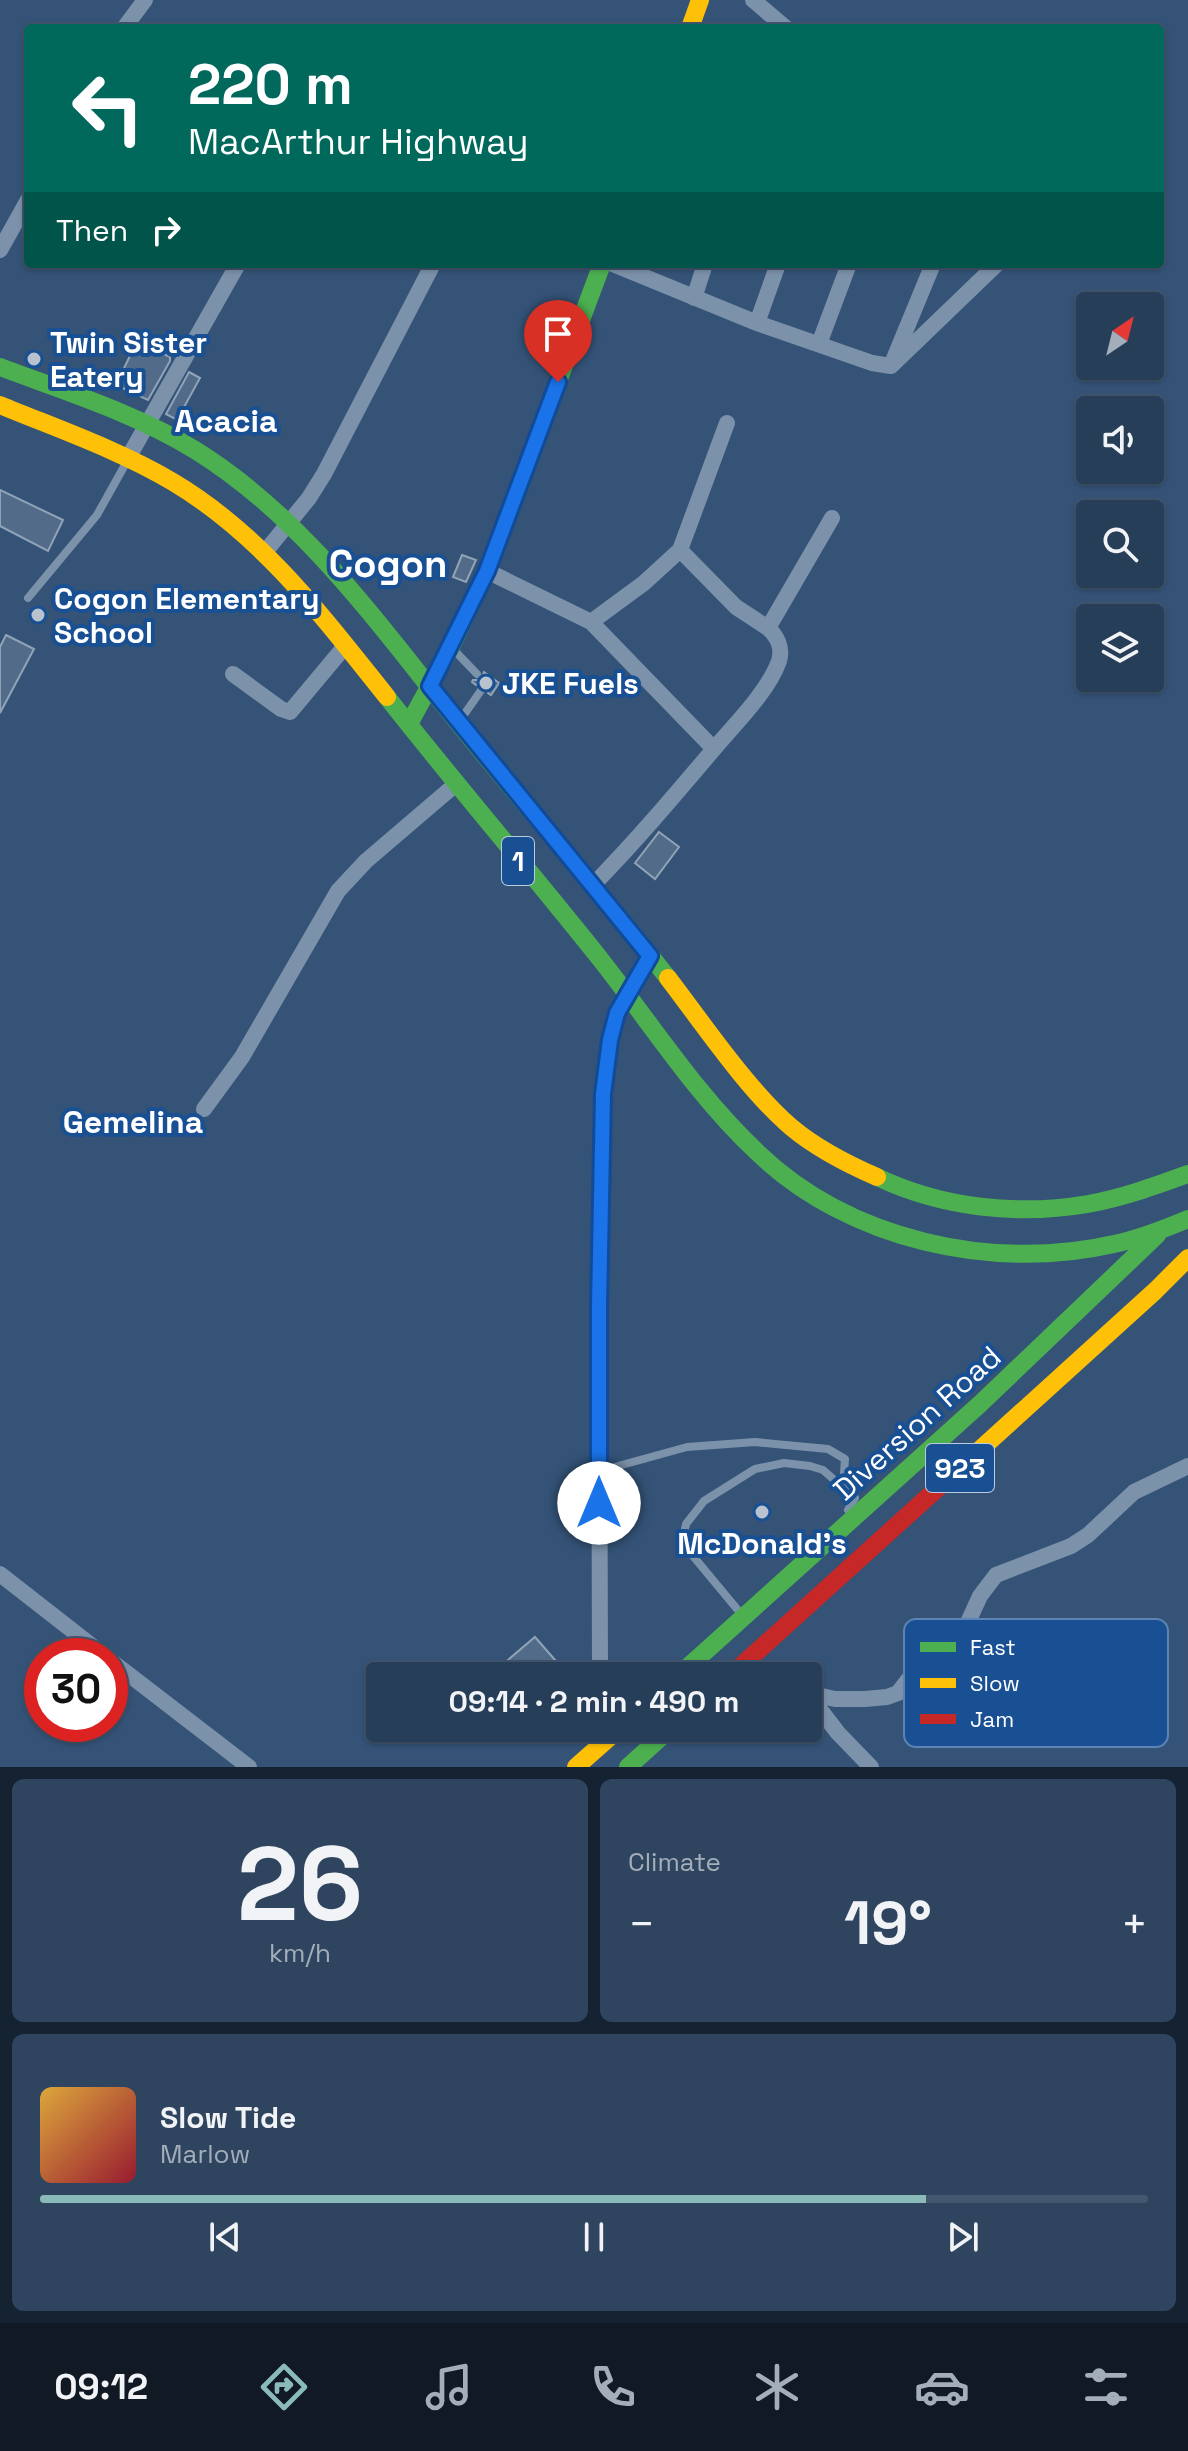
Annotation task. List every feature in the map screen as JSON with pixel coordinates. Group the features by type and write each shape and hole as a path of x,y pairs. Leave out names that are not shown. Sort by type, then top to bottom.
{"main road":[{"path":"691,24 700,0"},
{"path":"409,724 451,647 487,571 601,268"},
{"name":"1","path":"0,367 171,435 216,463 289,522 337,574 594,884 733,1063 797,1132 860,1172 891,1185 928,1197 990,1209 1049,1210 1104,1202 1160,1186 1188,1174"},
{"name":"1","path":"0,405 128,458 191,494 265,552 346,645 627,994 677,1061 733,1127 785,1176 873,1225 937,1244 996,1253 1059,1253 1131,1240 1188,1219"},
{"name":"Diversion Road","path":"694,1662 1088,1304 1188,1204"},
{"path":"1059,1253 1079,1256 1092,1266 1094,1283 1088,1304"},
{"name":"Diversion Road","path":"747,1660 1188,1258"},
{"path":"576,1767 596,1742"},
{"path":"628,1767 656,1742"}],"street":[{"path":"127,24 145,0"},
{"path":"753,0 781,24"},
{"path":"0,250 24,207"},
{"path":"128,458 236,268"},
{"path":"265,552 324,474 431,268"},
{"path":"623,268 757,323 872,363 891,366"},
{"path":"694,298 704,268"},
{"path":"757,323 777,268"},
{"path":"819,344 848,268"},
{"path":"891,366 931,268"},
{"path":"891,366 993,268"},
{"path":"591,622 644,583 680,550 727,423"},
{"path":"768,628 832,518"},
{"path":"594,884 636,841 714,749 760,693 780,659 776,635 736,607 680,550"},
{"path":"487,571 591,622 714,749"},
{"path":"233,674 290,712 346,645"},
{"path":"204,1109 242,1057 338,891 366,861 456,784"},
{"path":"600,1662 599,1307 603,1094 617,1013 650,956"},
{"path":"970,1619 987,1584 996,1575 1071,1546 1088,1535 1134,1492 1188,1466"},
{"path":"0,1574 82,1638"},
{"path":"128,1674 249,1767"},
{"path":"822,1697 887,1697 898,1693 904,1685"},
{"path":"822,1712 871,1767"},
{"path":"601,1742 603,1767"}],"lane":[{"path":"28,598 97,515 128,458"},
{"path":"451,647 477,674"},
{"path":"458,723 482,689"},
{"path":"599,1472 687,1447 755,1442 828,1449 839,1453 845,1459 843,1487"},
{"path":"744,1618 688,1550 683,1538 686,1524 704,1501 755,1469 784,1463 810,1466 823,1470 855,1498 835,1535"}],"building":[{"path":"137,341 170,357 148,400 116,385"},
{"path":"189,372 200,378 177,420 166,414"},
{"path":"0,490 63,520 48,551 0,526"},
{"path":"462,555 476,560 466,582 453,577"},
{"path":"6,635 34,649 0,713 0,647"},
{"name":"JKE Fuels","path":"484,672 499,683 491,695 485,683 476,685 472,682 481,680"},
{"path":"659,832 679,847 655,879 635,863"},
{"path":"535,1637 557,1662 506,1662"}],"traffic: fast":[{"path":"409,724 451,647 487,571 601,268"},
{"path":"0,367 100,404 172,437 235,477 272,508 339,576 668,978"},
{"path":"387,697 601,960 715,1108 758,1153 794,1183 835,1208 878,1227 924,1242 972,1250 1020,1254 1067,1252 1133,1239 1188,1219"},
{"path":"877,1177 902,1188 954,1202 981,1207 1035,1209 1101,1201 1188,1174"},
{"path":"694,1662 980,1404 1157,1235"},
{"path":"628,1767 656,1742"}],"traffic: slow":[{"path":"691,24 700,0"},
{"path":"0,405 131,460 205,503 263,552 289,579 387,697"},
{"path":"668,978 726,1056 775,1112 821,1149 877,1177"},
{"path":"951,1476 1188,1258"},
{"path":"576,1767 604,1742"}],"traffic: jam":[{"path":"745,1662 951,1476"}],"place":[{"name":"Twin Sister Eatery","path":"34,359"},
{"name":"Cogon Elementary School","path":"38,615"},
{"name":"JKE Fuels","path":"486,683"},
{"name":"McDonald's","path":"762,1512"}],"district":[{"name":"Acacia","path":"226,421"},
{"name":"Cogon","path":"388,564"},
{"name":"Gemelina","path":"133,1122"}],"route":[{"path":"558,382 487,571 430,686 650,956 617,1013 603,1094 599,1503"}]}
